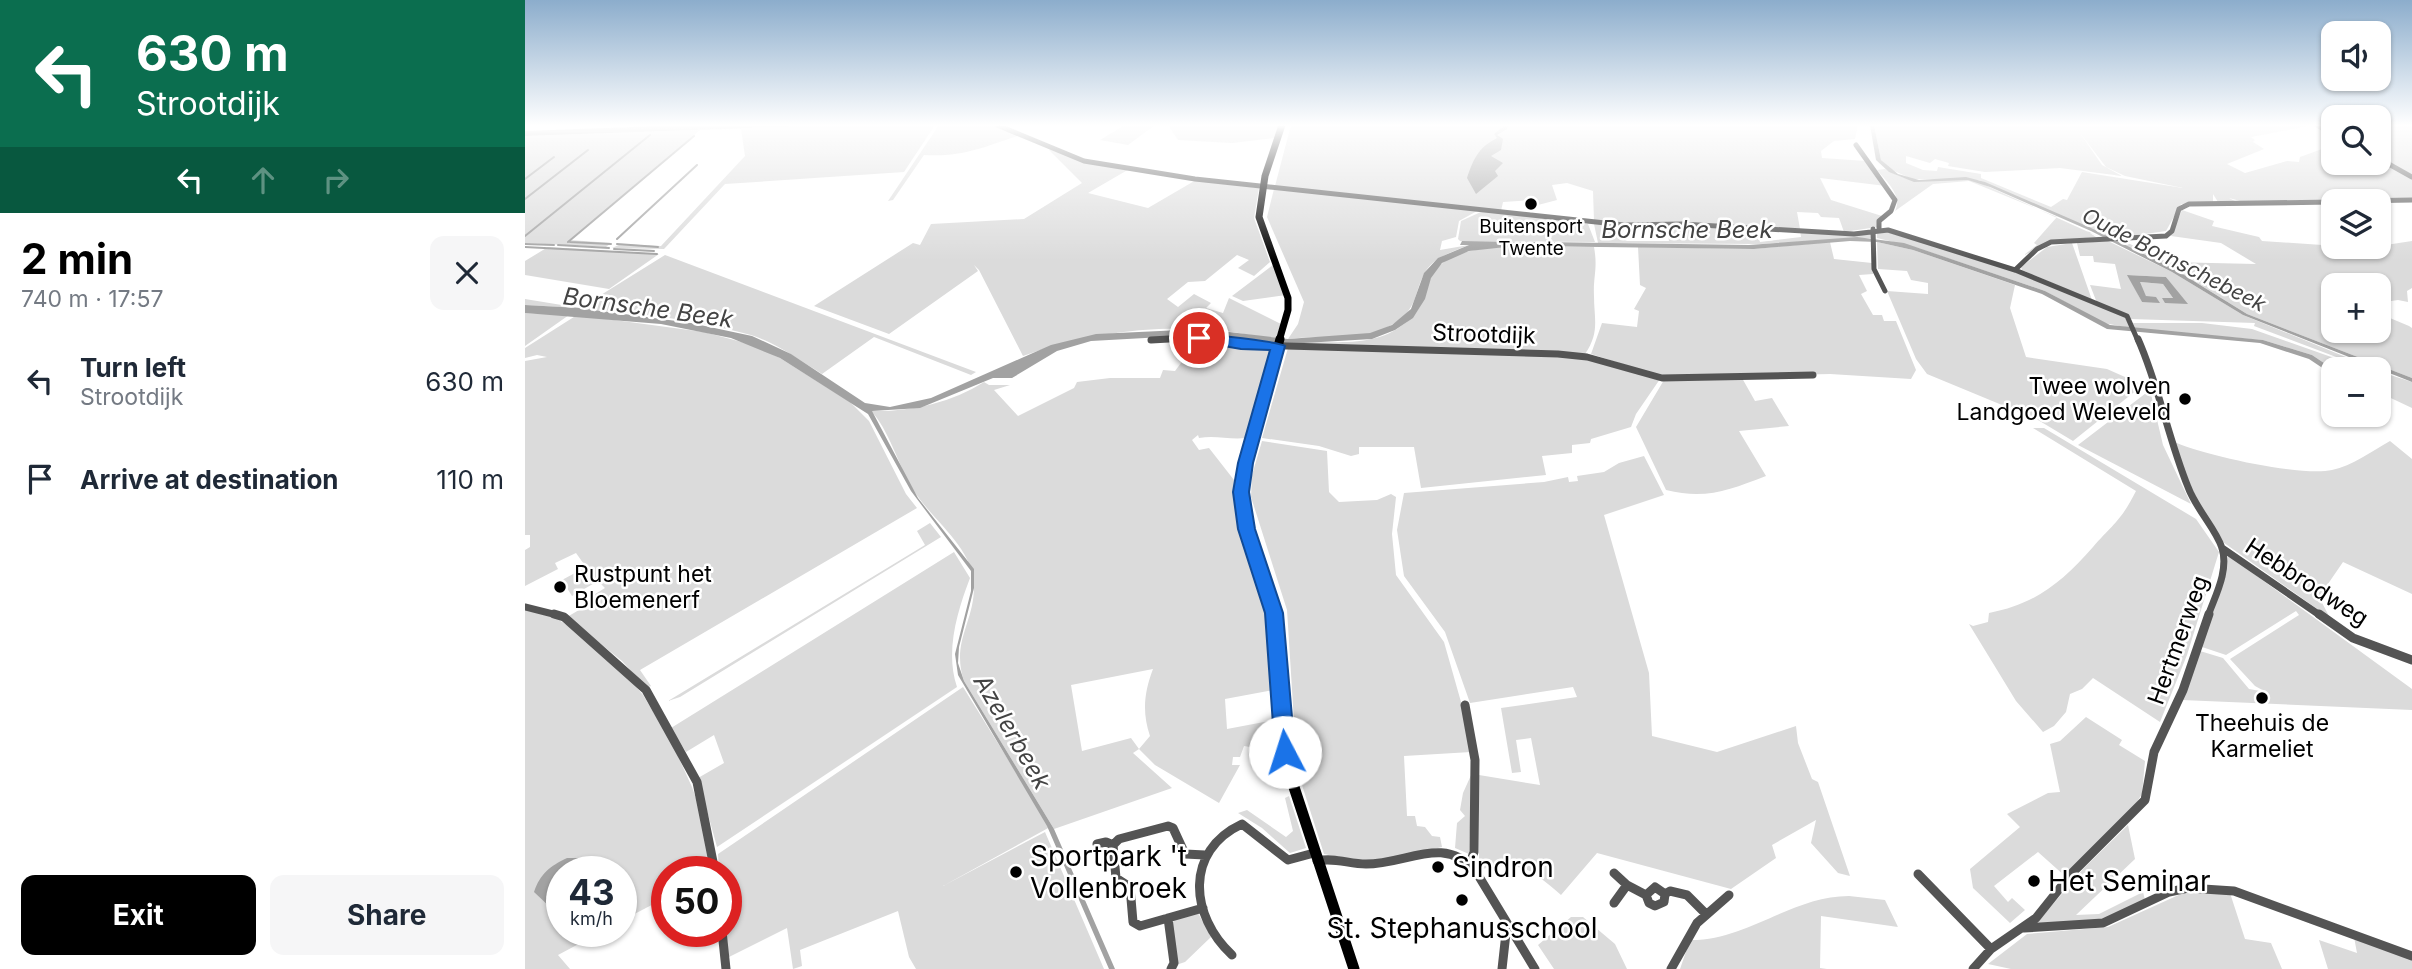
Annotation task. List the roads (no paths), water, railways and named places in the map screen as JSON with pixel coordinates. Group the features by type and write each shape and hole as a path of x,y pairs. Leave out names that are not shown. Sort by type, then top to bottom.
{"main road":[{"path":"1269,170 1260,207 1260,228 1289,298 1245,463 1241,492 1247,529 1274,613 1285,752 1316,857 1354,969"}],"street":[{"path":"1146,170 1265,188 1624,226 1682,224 1734,230 1854,234 1876,229"},
{"path":"1874,170 1895,200 1891,212 1879,221 1873,240 1874,269 1885,291"},
{"path":"2391,200 2412,200"},
{"path":"2015,270 2037,249 2051,242 2169,235 2179,209 2189,204 2321,202"},
{"name":"Hertmerweg","path":"1876,229 2015,270 2122,314 2132,326 2151,368 2169,440 2195,506 2222,548 2224,570 2183,690 2154,752 2145,800 2024,928 1991,949 1973,969"},
{"name":"Strootdijk","path":"1151,340 1199,338 1241,345 1279,343 1558,354 1587,357 1673,379 1813,375"},
{"name":"Hebbrodweg","path":"2222,548 2353,638 2412,660"},
{"path":"525,607 564,617 627,670 646,690 697,782 712,856"},
{"path":"1465,705 1475,760 1474,852 1470,863"},
{"path":"1232,955 1211,929 1203,908 1202,862 1205,855 1242,824 1288,860 1316,857 1364,864 1443,852 1462,856 1470,863 1535,969"},
{"path":"1113,845 1119,839 1168,826 1173,828 1185,854 1205,855"},
{"path":"1097,844 1106,842 1113,845"},
{"path":"1113,845 1116,878 1130,887 1133,922 1140,926 1203,908"},
{"path":"1614,873 1627,885 1646,895 1649,903 1658,906 1666,900 1665,894 1670,891 1687,895 1706,914"},
{"path":"1918,874 1991,949"},
{"path":"1614,903 1627,885"},
{"path":"2024,928 2103,923 2169,892 2205,887 2234,891 2412,956"},
{"path":"1671,969 1689,935 1706,914 1729,895"},
{"path":"1168,918 1174,963 1171,969"},
{"path":"1502,969 1507,923"},
{"path":"724,947 726,969"}],"waterway":[{"path":"525,179 537,170"},
{"path":"525,199 562,170"},
{"path":"525,236 606,170"},
{"path":"568,242 653,170"},
{"path":"617,239 691,170"},
{"path":"570,242 611,244"},
{"path":"525,244 554,245"},
{"path":"617,244 658,247"},
{"path":"558,245 609,248"},
{"path":"525,247 657,254"},
{"path":"614,249 654,251"}],"place":[{"name":"Buitensport Twente","path":"1531,204"},
{"name":"Twee wolven Landgoed Weleveld","path":"2185,399"},
{"name":"Rustpunt het Bloemenerf","path":"560,587"},
{"name":"Theehuis de Karmeliet","path":"2262,698"},
{"name":"Sindron","path":"1438,867"},
{"name":"Sportpark 't Vollenbroek","path":"1016,872"},
{"name":"Het Seminar","path":"2034,881"},
{"name":"St. Stephanusschool","path":"1462,900"}],"water label":[{"name":"Bornsche Beek","path":"1687,230"},
{"name":"Oude Bornschebeek","path":"2174,260"},
{"name":"Bornsche Beek","path":"648,308"},
{"name":"Azelerbeek","path":"1012,732"}]}
